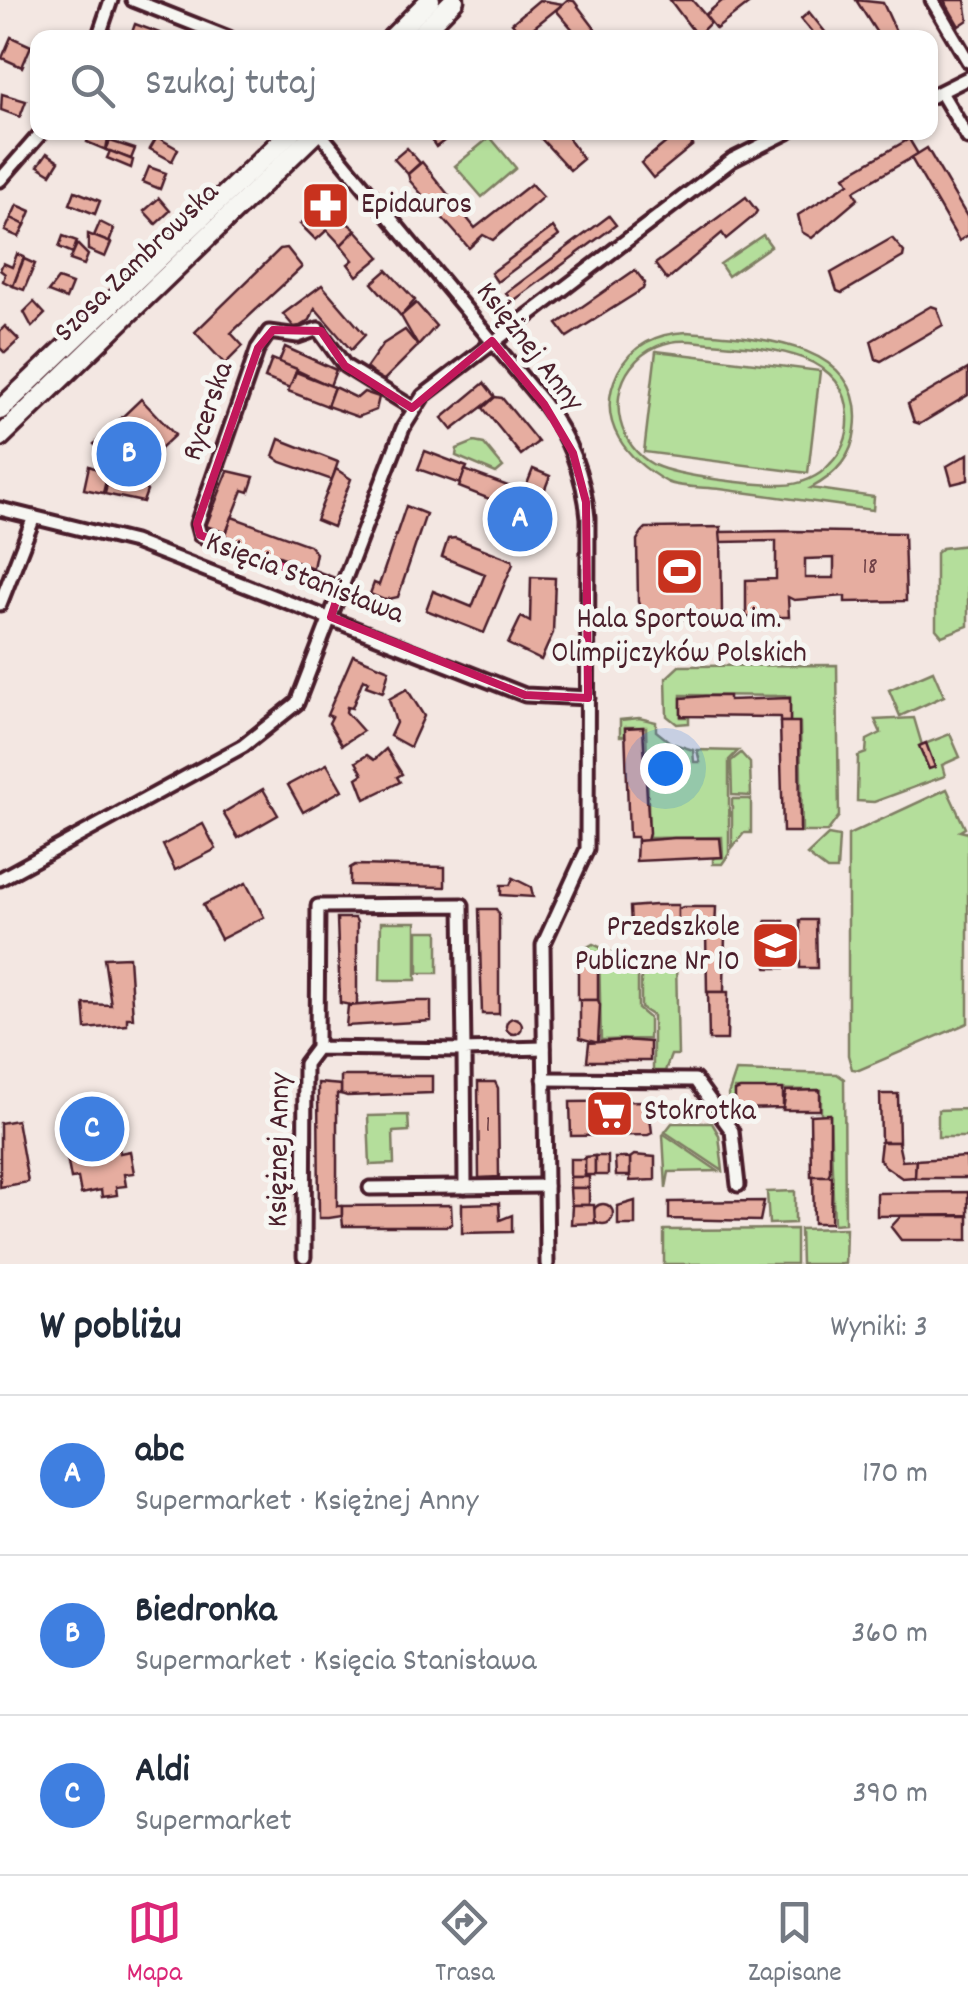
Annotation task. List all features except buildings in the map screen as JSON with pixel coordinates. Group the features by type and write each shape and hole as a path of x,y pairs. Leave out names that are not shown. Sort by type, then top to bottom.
{"main road":[{"path":"400,30 430,0"},
{"path":"425,30 454,0"},
{"name":"Szosa Zambrowska","path":"0,410 283,140"},
{"name":"Szosa Zambrowska","path":"0,438 310,140"},
{"path":"46,365 56,366 60,379"}],"street":[{"path":"101,30 111,0"},
{"path":"133,0 209,30"},
{"path":"932,0 968,61"},
{"path":"938,94 968,78"},
{"path":"938,98 968,138"},
{"path":"0,180 35,140"},
{"name":"Księżnej Anny","path":"325,140 553,415 574,452 582,482 588,518 588,849 544,939 547,1264"},
{"path":"0,878 243,746 278,722 296,703 413,408 492,341 732,160 772,140"},
{"name":"Rycerska","path":"341,590 215,543 197,530 258,348 273,330 298,336 318,329 345,366 413,408"},
{"name":"Księcia Stanisława","path":"0,510 134,542 332,616 524,695 588,698"},
{"path":"0,604 34,517"},
{"name":"Księżnej Anny","path":"304,1257 305,1064 318,1048 318,906 462,906 465,1187"},
{"name":"Księżnej Anny","path":"318,1048 544,1048"},
{"path":"544,1078 695,1080 732,1131 738,1184"},
{"path":"370,1188 546,1186"}],"highlighted area":[{"path":"273,330 321,331 345,366 412,408 492,341 544,404 573,453 586,502 588,698 525,695 331,617 340,589 200,535 197,524 258,348"}],"green space":[{"path":"486,140 493,140 516,168 482,197 455,166"},
{"path":"763,235 771,246 728,276 720,264"},
{"path":"676,333 771,341 824,360 843,377 854,400 853,440 841,465 811,488 874,497 873,510 679,485 667,482 640,463 612,424 611,391 630,354 646,342","holes":["682,341 788,353 830,374 843,392 848,416 846,436 835,459 809,479 769,485 698,477 654,465 642,457 632,447 620,421 624,380 631,367 650,350"]},
{"path":"656,351 820,371 808,473 644,452"},
{"path":"474,442 484,444 503,467 496,473 456,456 457,449"},
{"path":"968,545 968,626 942,636 936,629 936,553 942,548"},
{"path":"837,665 839,816 827,832 802,832 800,723 790,722 790,696 681,695 681,717 689,717 689,723 677,724 667,716 666,678 679,666"},
{"path":"933,671 944,696 900,716 889,690"},
{"path":"639,718 656,722 656,731 671,743 693,750 694,762 700,762 697,750 738,751 729,760 729,854 722,864 713,864 713,858 723,857 722,837 649,838 646,727 625,727 625,736 620,736 620,720"},
{"path":"914,718 922,745 950,734 960,757 942,765 945,776 874,802 857,801 858,756 866,753 867,740 881,733 875,720"},
{"path":"741,753 750,763 751,796 732,795 731,761"},
{"path":"947,789 965,828 960,831 968,833 968,1023 859,1070 852,1069 848,1055 848,835"},
{"path":"732,799 751,799 751,833 744,833 732,848"},
{"path":"828,835 839,837 837,870 827,870 807,855"},
{"path":"381,922 416,922 416,980 380,980"},
{"path":"418,931 438,931 438,973 418,973"},
{"path":"593,944 623,958 638,958 638,1009 649,1018 649,1039 601,1040 599,953 578,952"},
{"path":"641,958 676,961 678,1055 671,1055 665,1071 653,1071 653,1016 641,1008"},
{"path":"736,1071 837,1074 844,1079 845,1223 834,1224 830,1114 821,1114 821,1090 735,1089 735,1109 744,1109 744,1120 734,1120 728,1095"},
{"path":"968,1109 968,1137 938,1137 938,1110"},
{"path":"408,1115 409,1131 393,1132 394,1164 370,1165 368,1116"},
{"path":"672,1123 712,1123 719,1135 723,1171 665,1132"},
{"path":"663,1135 718,1171 669,1172 666,1188"},
{"path":"795,1191 795,1223 769,1224 767,1192"},
{"path":"846,1228 845,1264 801,1264 800,1229"},
{"path":"796,1229 796,1264 664,1264 664,1230"}],"place":[{"name":"Epidauros","path":"326,206"},
{"name":"Biedronka","path":"129,454"},
{"name":"abc","path":"520,519"},
{"name":"Hala Sportowa im. Olimpijczyków Polskich","path":"679,572"},
{"name":"Przedszkole Publiczne Nr 10","path":"775,946"},
{"name":"Stokrotka","path":"609,1113"},
{"name":"Aldi","path":"92,1129"}]}
